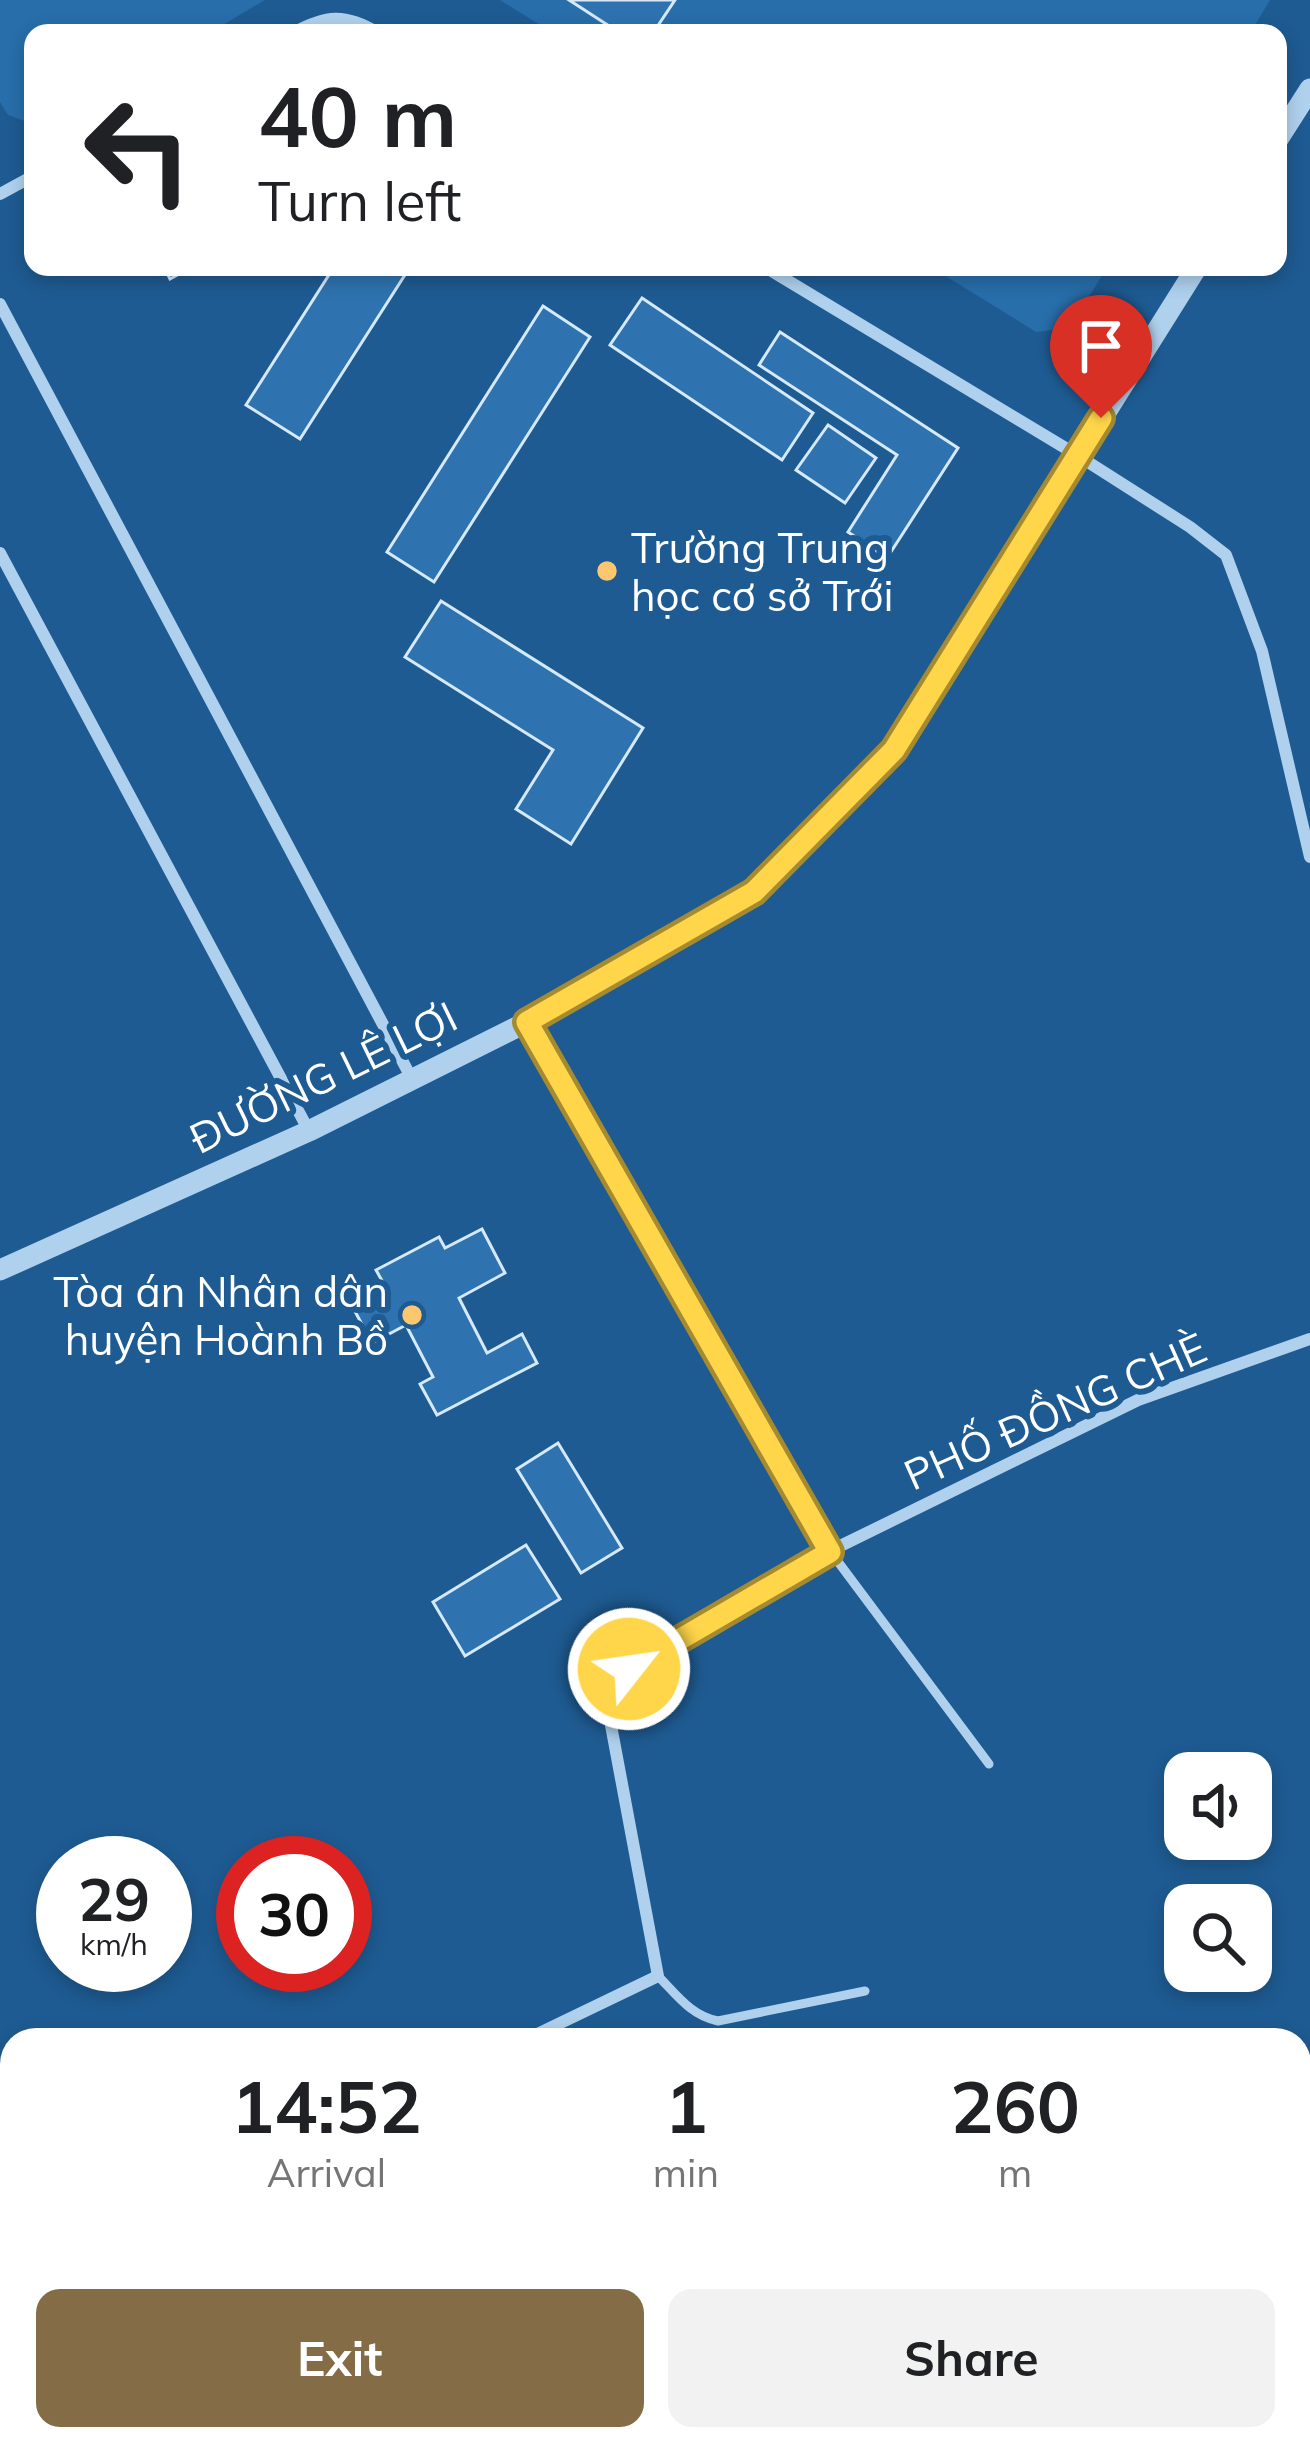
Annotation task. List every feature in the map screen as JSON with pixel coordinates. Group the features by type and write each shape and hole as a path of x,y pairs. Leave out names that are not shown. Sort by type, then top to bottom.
{"street":[{"path":"311,24 340,16 358,24"},
{"path":"1287,125 1310,88"},
{"path":"780,276 1077,455 1226,555 1262,651 1310,857"},
{"name":"ĐƯỜNG LÊ LỢI","path":"0,1270 309,1131 527,1022 754,892 894,750 1190,276"},
{"path":"0,304 412,1079"},
{"path":"0,553 309,1131"},
{"path":"527,1022 830,1552"},
{"name":"PHỐ ĐỒNG CHÈ","path":"658,1976 610,1720 614,1693 629,1669 830,1552 1138,1400 1310,1339"},
{"path":"550,2028 658,1976"}],"lane":[{"path":"830,1552 989,1764"},
{"path":"658,1976 690,2009 718,2021 866,1991"}],"shaded area":[{"path":"0,0 265,0 224,24 24,24 24,121 8,115 0,102"},
{"path":"500,0 1270,0 1255,24 539,24"},
{"path":"946,276 1102,276 1070,328 1036,332"}],"building":[{"path":"569,0 675,0 659,24 606,24"},
{"path":"328,276 404,276 300,439 246,405"},
{"path":"642,298 813,413 782,460 610,345"},
{"path":"543,306 590,337 434,582 387,552"},
{"path":"780,332 958,448 887,558 848,532 897,455 759,365"},
{"path":"828,425 876,458 845,503 796,470"},
{"path":"441,601 643,728 571,844 516,809 553,750 405,657"},
{"name":"Tòa án Nhân dân huyện Hoành Bồ","path":"482,1229 505,1273 459,1298 487,1353 522,1334 537,1363 437,1415 420,1384 433,1377 406,1325 372,1343 351,1304 385,1286 376,1270 439,1237 445,1248"},
{"path":"558,1443 622,1548 581,1573 517,1469"},
{"path":"526,1545 560,1599 465,1656 433,1602"}],"place":[{"name":"Trường Trung học cơ sở Trới","path":"607,571"},
{"name":"Tòa án Nhân dân huyện Hoành Bồ","path":"412,1315"}],"route":[{"path":"629,1669 830,1552 527,1022 754,892 894,750 1101,418"}]}
